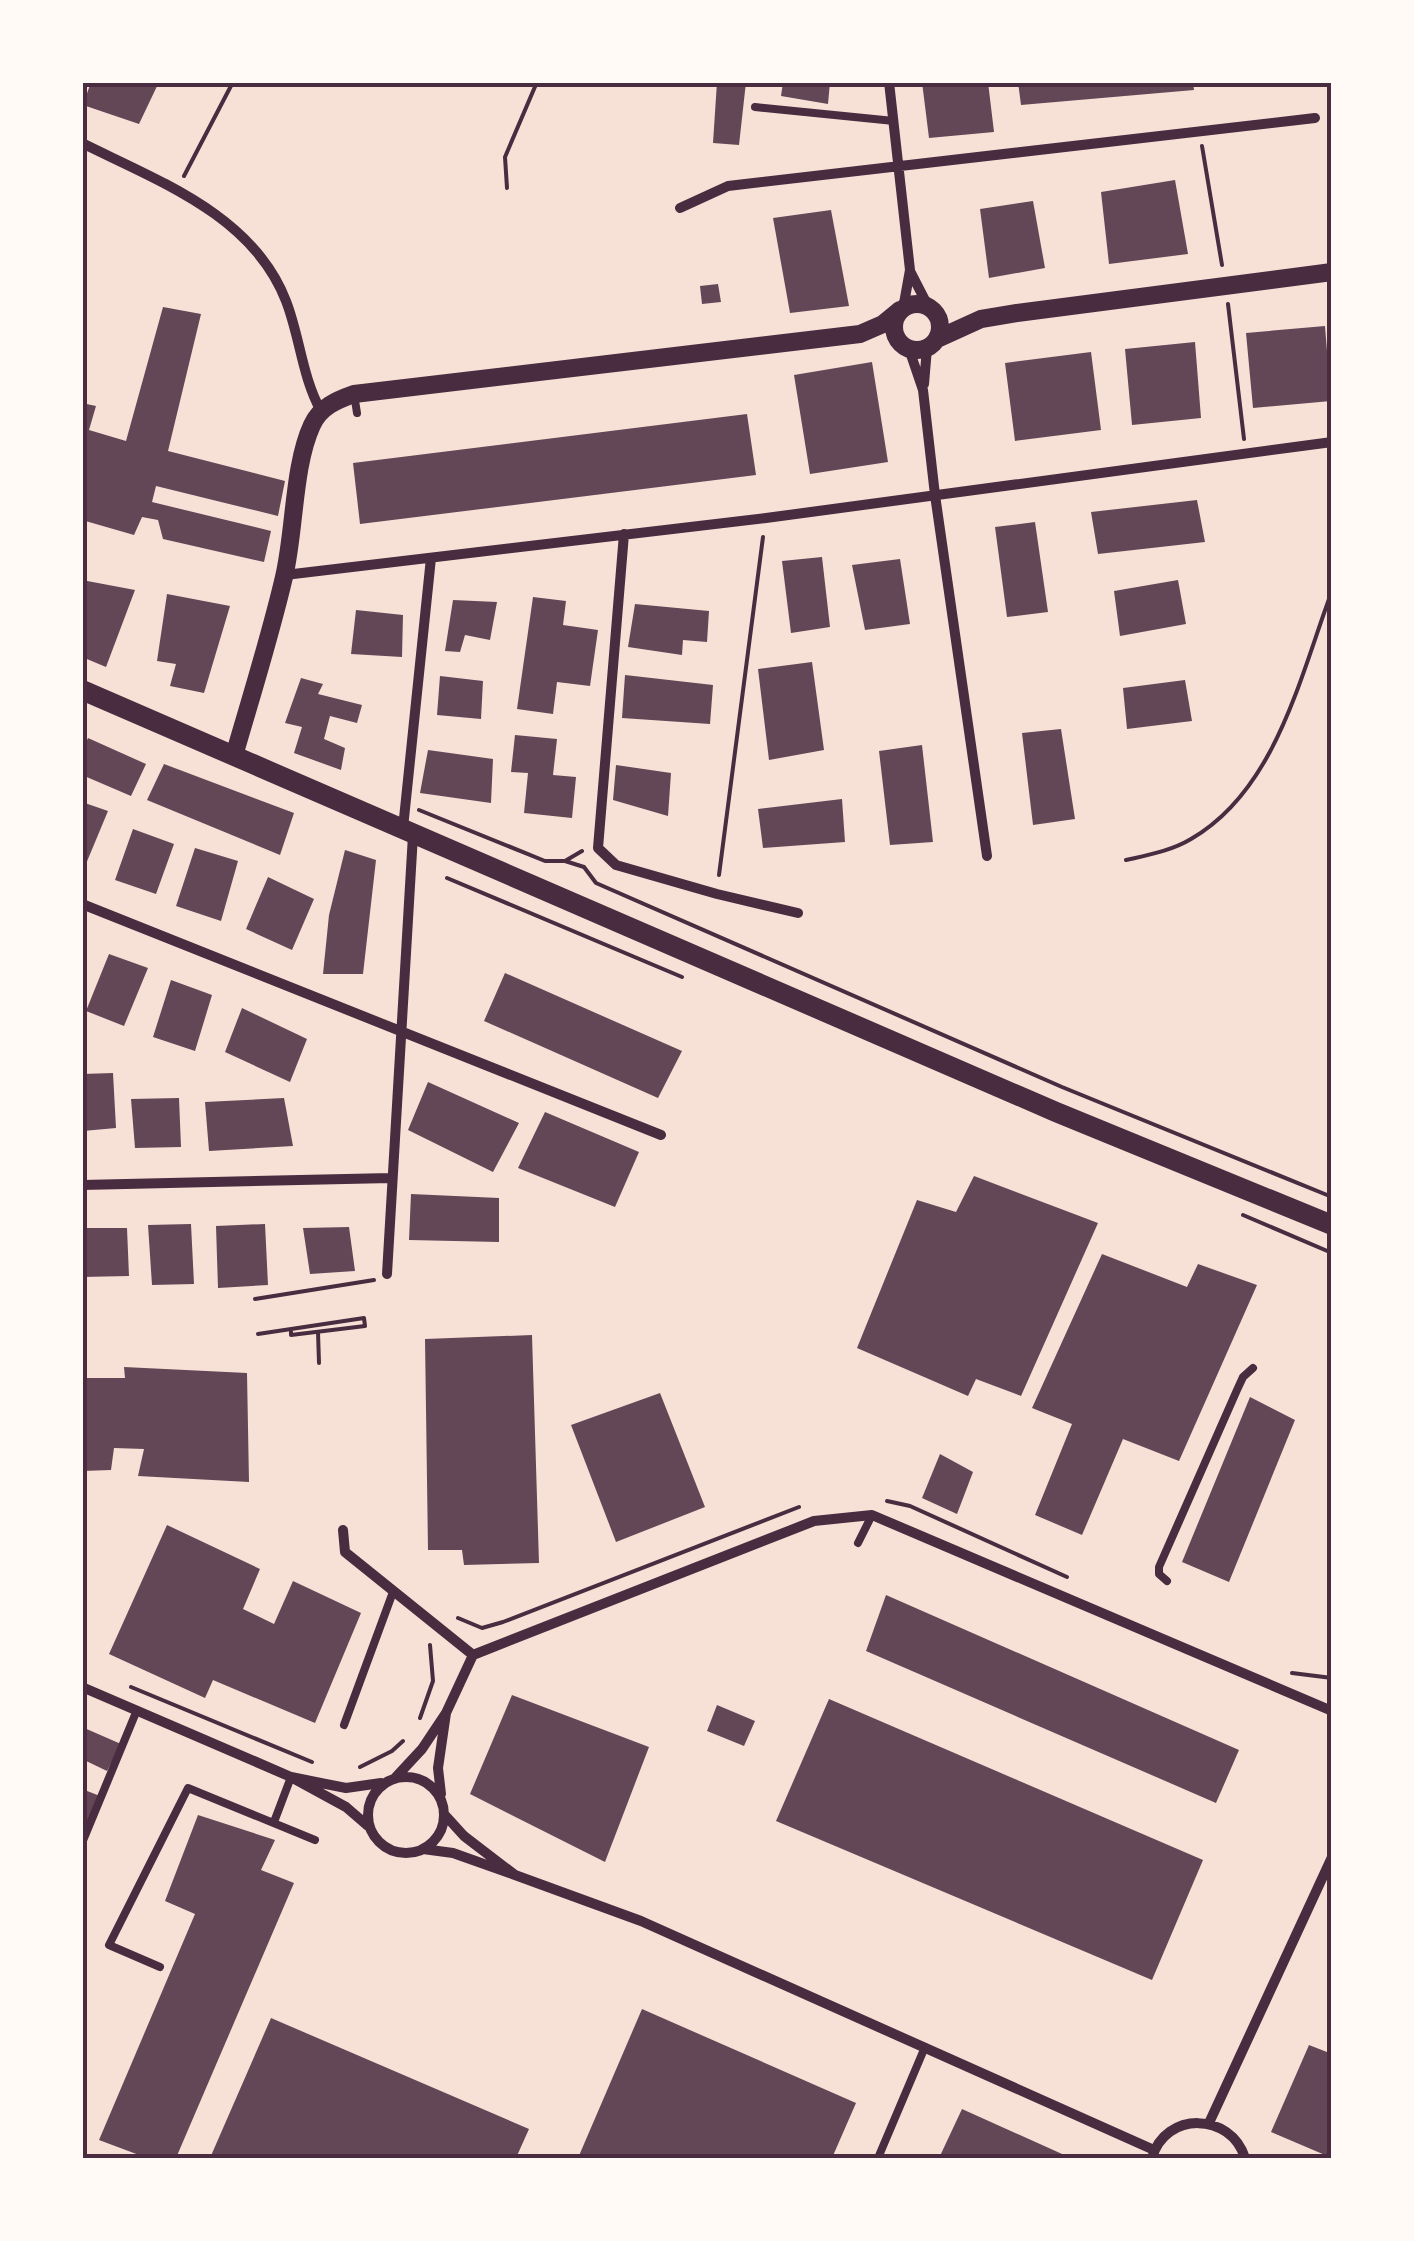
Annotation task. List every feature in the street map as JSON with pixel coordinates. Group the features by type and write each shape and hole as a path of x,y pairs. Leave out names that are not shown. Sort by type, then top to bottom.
{"main road":[{"path":"82,690 1056,1112 1332,1225"}],"street":[{"path":"889,82 910,270 893,330 919,346"},
{"path":"680,208 728,186 1315,118"},
{"path":"82,143 214,210 256,251 284,296 299,340 308,389 321,411"},
{"path":"910,270 940,324 919,346 935,495 987,856"},
{"path":"860,334 919,346 981,319 1332,272"},
{"path":"234,756 285,575 304,447 321,411 714,360 860,334 914,304 981,319"},
{"path":"919,346 923,390"},
{"path":"285,575 766,518 1332,442"},
{"path":"624,534 598,848 616,865 798,913"},
{"path":"386,1274 408,831 405,804 431,558"},
{"path":"82,904 660,1136"},
{"path":"82,1185 392,1178"},
{"path":"370,1828 370,1800 422,1749 446,1714 473,1656 814,1522 872,1515 1332,1711"},
{"path":"343,1530 344,1552 473,1656"},
{"path":"82,1687 291,1777 357,1814 389,1849 453,1853 641,1920 1153,2154 1169,2132 1181,2125 1209,2123 1235,2138 1245,2158"},
{"path":"422,1849 440,1832 443,1810 438,1768 446,1714"},
{"path":"291,1777 346,1788 412,1777 428,1784 464,1836 515,1875"},
{"path":"1209,2123 1332,1857"}],"lane":[{"path":"755,107 894,121"},
{"path":"1167,1581 1159,1574 1159,1567 1243,1377 1253,1368"},
{"path":"858,1542 872,1515"},
{"path":"344,1725 394,1592"},
{"path":"82,1844 136,1710"},
{"path":"274,1822 291,1777"},
{"path":"160,1967 109,1945 188,1788 316,1840"},
{"path":"878,2158 925,2047"}],"path":[{"path":"176,192 233,82"},
{"path":"508,188 505,157 538,82"},
{"path":"717,894 766,518"},
{"path":"1126,860 1169,850 1192,839 1220,818 1254,781 1288,709 1332,591"},
{"path":"405,804 546,861 565,860 584,867 596,883 1062,1087 1332,1197"},
{"path":"565,860 598,848"},
{"path":"255,1299 356,1284 386,1278 386,1274"},
{"path":"258,1334 290,1329 364,1318 365,1326 291,1336 290,1329"},
{"path":"318,1332 318,1363"},
{"path":"877,1498 910,1506 1080,1582"},
{"path":"413,1729 433,1681 430,1643 457,1618 482,1628 503,1622 796,1507 811,1505"},
{"path":"1286,1672 1332,1678"},
{"path":"118,1681 327,1768"},
{"path":"352,1768 366,1766 407,1737"}],"building":[{"path":"91,82 159,82 139,124 83,105"},
{"path":"717,82 746,82 739,145 713,143"},
{"path":"783,82 830,82 828,104 781,96"},
{"path":"922,82 988,82 994,132 929,138"},
{"path":"1018,82 1193,82 1194,90 1021,105"},
{"path":"1175,180 1188,254 1109,264 1101,192"},
{"path":"1033,201 1045,268 989,278 980,209"},
{"path":"831,210 849,306 790,313 773,218"},
{"path":"718,284 721,302 702,304 700,286"},
{"path":"163,307 201,314 168,451 285,481 278,516 156,486 152,502 271,531 264,562 163,539 158,520 142,517 134,535 82,520 82,403 96,406 89,430 126,441"},
{"path":"1325,326 1331,401 1253,408 1246,333"},
{"path":"1195,342 1201,418 1132,425 1125,349"},
{"path":"1091,352 1101,430 1015,441 1005,363"},
{"path":"872,362 888,462 810,474 794,375"},
{"path":"747,414 756,475 360,524 353,463"},
{"path":"1197,500 1205,542 1098,554 1091,512"},
{"path":"1035,522 1048,612 1007,617 995,527"},
{"path":"822,557 830,627 791,633 782,561"},
{"path":"900,559 910,624 865,630 852,565"},
{"path":"82,580 135,590 106,667 82,657"},
{"path":"1178,580 1186,624 1120,636 1114,591"},
{"path":"167,594 230,606 204,693 170,686 176,664 157,661"},
{"path":"533,597 566,601 563,625 598,630 590,686 557,682 553,714 517,709"},
{"path":"453,600 497,602 490,640 465,635 460,652 445,651"},
{"path":"635,604 709,611 707,642 683,640 682,655 628,647"},
{"path":"356,610 403,615 402,657 351,654"},
{"path":"812,662 824,750 769,760 758,669"},
{"path":"625,675 713,685 710,724 622,718"},
{"path":"440,676 483,681 481,719 437,715"},
{"path":"301,678 323,684 318,694 362,705 357,723 330,716 324,739 345,748 341,770 294,753 302,727 285,723"},
{"path":"1185,680 1192,721 1127,729 1123,688"},
{"path":"1061,729 1075,819 1033,825 1022,733"},
{"path":"515,735 557,739 553,775 576,777 572,818 524,813 528,773 511,772"},
{"path":"88,738 146,764 131,796 82,775 82,751"},
{"path":"922,745 933,842 890,845 879,751"},
{"path":"428,750 493,759 491,803 420,793"},
{"path":"164,764 294,813 280,855 147,800"},
{"path":"616,765 671,773 668,816 613,800"},
{"path":"842,799 845,842 763,848 758,809"},
{"path":"82,802 108,811 83,871 82,871"},
{"path":"133,829 174,844 156,894 115,880"},
{"path":"195,848 238,861 221,921 176,906"},
{"path":"345,850 376,860 363,974 323,974 329,915"},
{"path":"268,877 314,899 292,950 246,929"},
{"path":"109,954 148,968 124,1026 86,1011"},
{"path":"505,973 682,1051 658,1098 484,1021"},
{"path":"171,980 212,995 195,1051 153,1037"},
{"path":"242,1008 307,1039 290,1082 225,1052"},
{"path":"113,1073 116,1128 83,1131 82,1074"},
{"path":"428,1082 519,1123 493,1172 408,1130"},
{"path":"179,1098 181,1147 135,1148 131,1099"},
{"path":"284,1098 293,1146 209,1151 205,1102"},
{"path":"545,1112 639,1152 615,1207 518,1168"},
{"path":"974,1176 1098,1223 1021,1396 976,1379 968,1396 857,1348 917,1200 956,1212"},
{"path":"411,1194 499,1198 499,1242 409,1240"},
{"path":"191,1224 194,1284 152,1285 148,1225"},
{"path":"265,1224 268,1285 218,1288 216,1226"},
{"path":"349,1227 355,1271 310,1274 303,1228"},
{"path":"82,1228 127,1228 129,1276 82,1277"},
{"path":"1102,1254 1187,1287 1198,1264 1257,1285 1179,1461 1123,1439 1082,1535 1035,1515 1072,1424 1032,1408"},
{"path":"532,1335 539,1563 464,1565 462,1550 428,1550 425,1339"},
{"path":"124,1367 247,1373 249,1482 138,1476 144,1449 114,1448 111,1470 82,1471 82,1378 125,1378"},
{"path":"660,1393 705,1507 616,1542 571,1425"},
{"path":"1250,1397 1295,1420 1229,1582 1182,1562"},
{"path":"940,1454 973,1472 957,1514 922,1498"},
{"path":"167,1525 260,1569 243,1609 274,1624 293,1581 361,1613 315,1723 213,1680 205,1698 109,1654"},
{"path":"886,1595 1239,1750 1216,1803 866,1651"},
{"path":"512,1695 649,1747 605,1862 470,1794"},
{"path":"829,1699 1203,1860 1152,1980 776,1821"},
{"path":"717,1705 755,1721 744,1746 707,1731"},
{"path":"82,1727 121,1744 107,1771 82,1759"},
{"path":"82,1789 100,1796 82,1836"},
{"path":"198,1815 275,1840 261,1870 294,1883 176,2158 147,2158 99,2140 195,1914 165,1901"},
{"path":"642,2009 856,2103 832,2158 578,2158"},
{"path":"271,2018 529,2129 516,2158 210,2158"},
{"path":"1309,2045 1332,2054 1332,2158 1271,2132"},
{"path":"962,2109 1071,2158 939,2158"}]}
